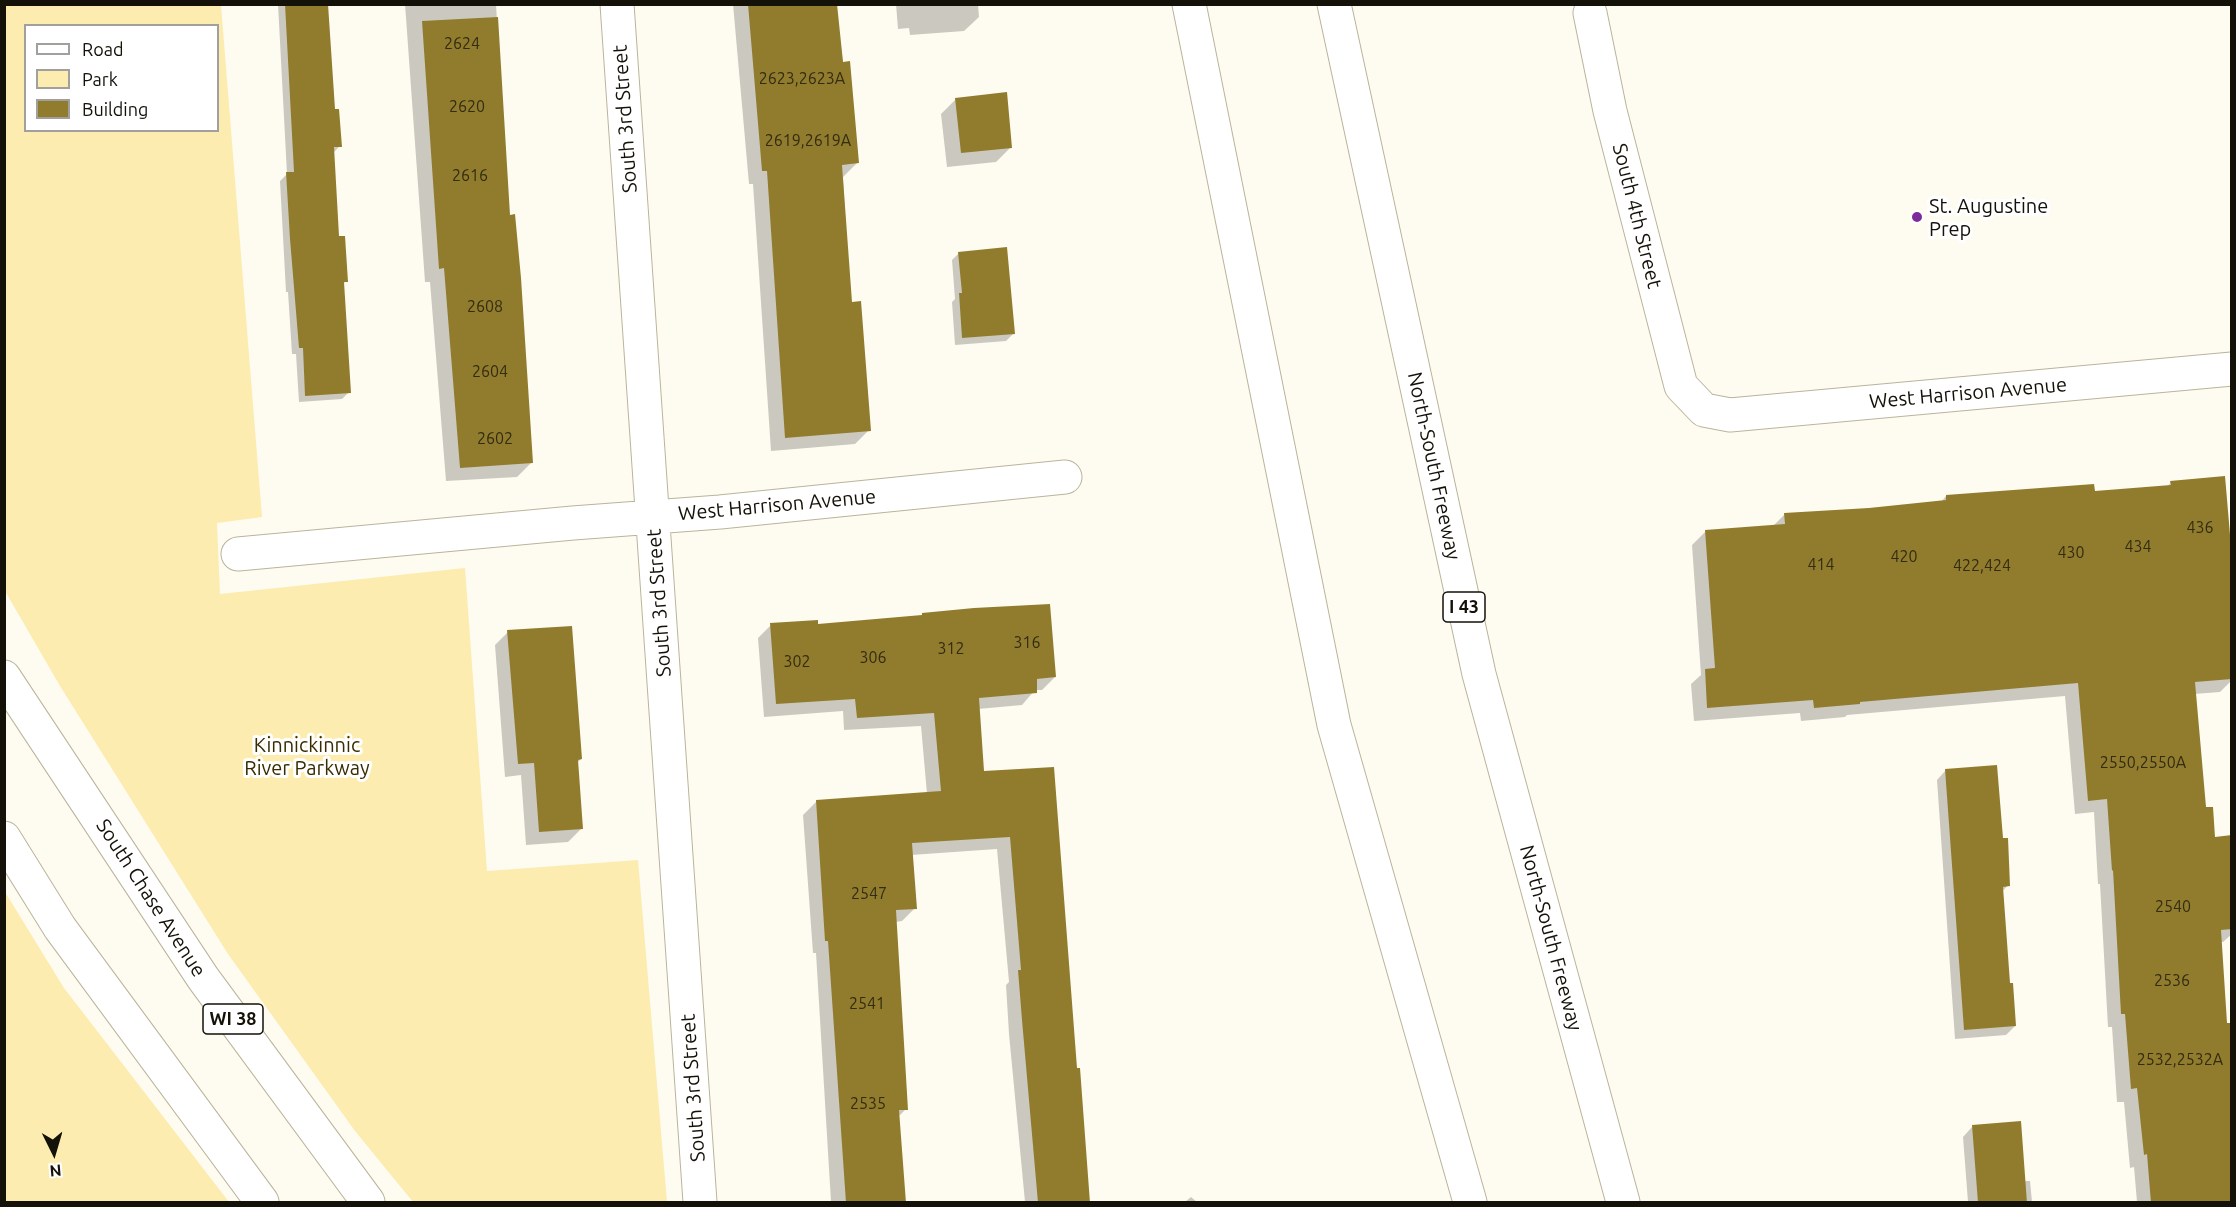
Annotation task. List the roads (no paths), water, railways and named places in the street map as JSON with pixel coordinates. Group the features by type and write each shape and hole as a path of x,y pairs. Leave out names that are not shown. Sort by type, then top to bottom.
{"main road":[{"name":"South 3rd Street","path":"617,4 700,1203"},
{"path":"1189,4 1334,725 1470,1203"},
{"name":"North-South Freeway","path":"1334,4 1479,674 1623,1203"},
{"name":"South 4th Street","path":"1590,13 1610,111 1681,386 1704,410"},
{"name":"West Harrison Avenue","path":"1704,410 1730,415 2232,369"},
{"name":"West Harrison Avenue","path":"238,554 1065,477"},
{"name":"South Chase Avenue","path":"4,677 203,978 368,1203"},
{"path":"4,838 60,928 262,1203"}],"place":[{"name":"St. Augustine Prep","path":"1917,217"}],"park label":[{"name":"Kinnickinnic River Parkway","path":"307,756"}]}
